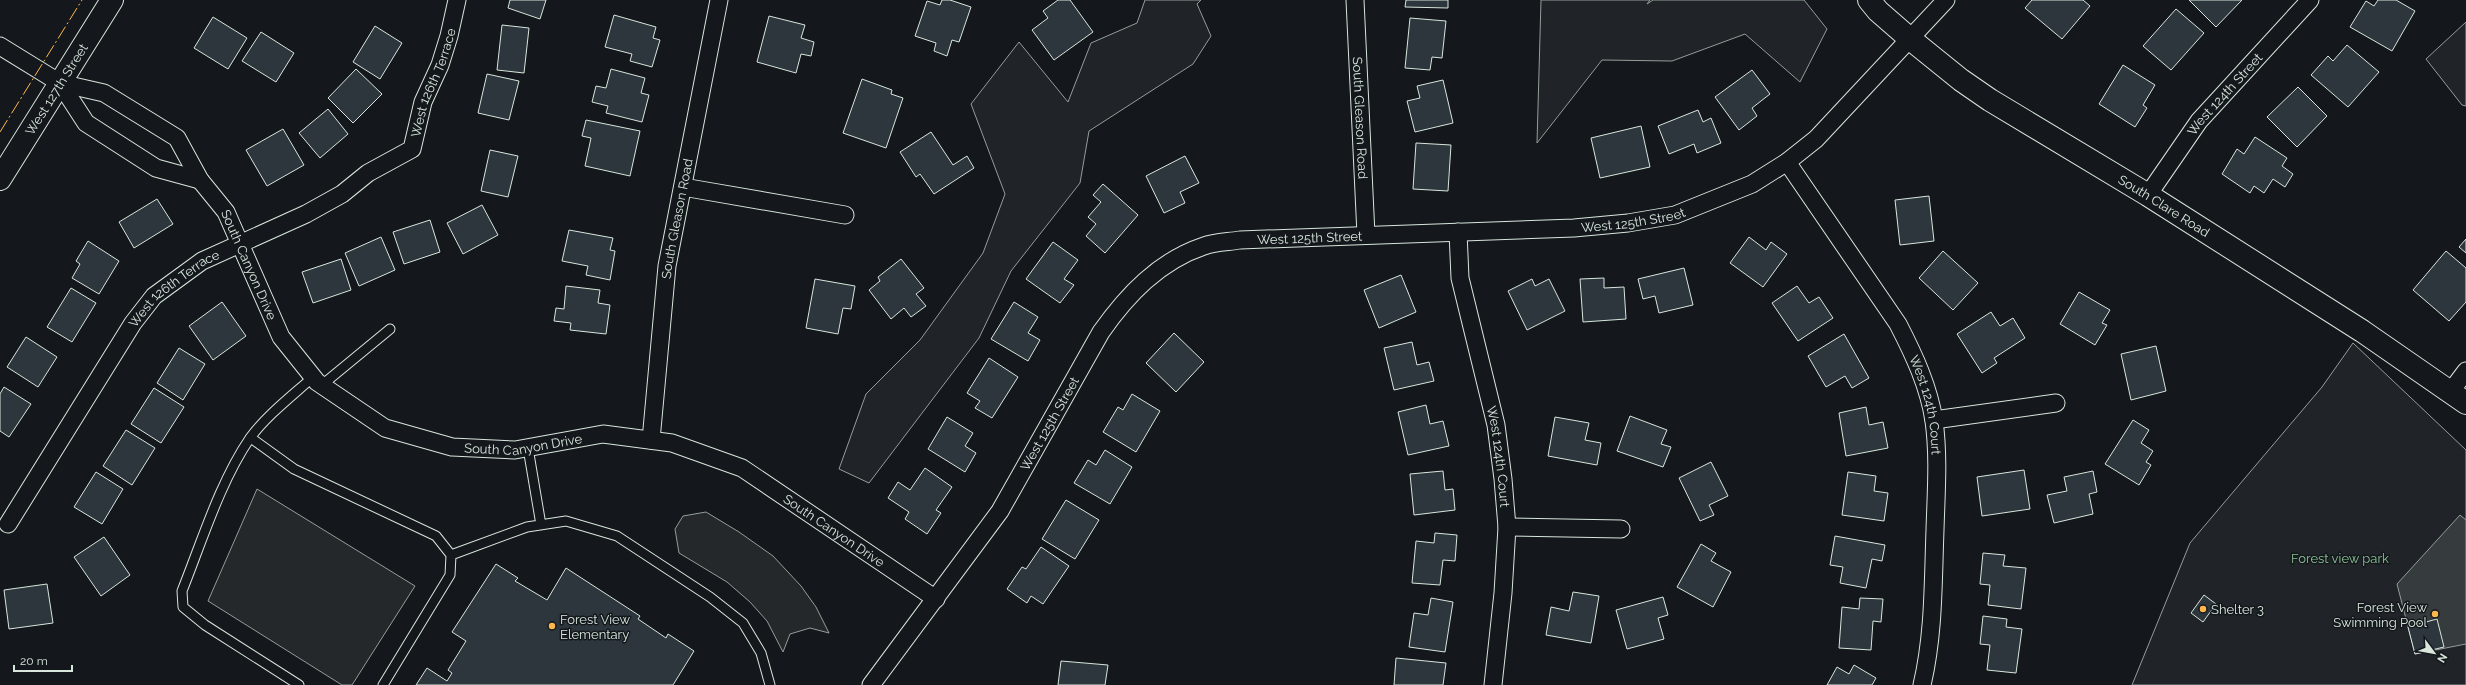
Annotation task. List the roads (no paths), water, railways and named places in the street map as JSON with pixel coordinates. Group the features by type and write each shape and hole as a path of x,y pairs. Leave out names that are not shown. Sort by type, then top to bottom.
{"street":[{"name":"West 127th Street","path":"0,179 112,0"},
{"name":"South Gleason Road","path":"651,440 667,266 719,0"},
{"name":"South Gleason Road","path":"1355,0 1366,235"},
{"name":"South Clare Road","path":"1869,0 1878,11 1909,38 1961,80 1990,100 2148,195 2362,331 2458,397"},
{"name":"West 125th Street","path":"871,685 1000,511 1101,332 1120,305 1143,282 1173,260 1204,246 1240,240 1574,228 1628,223 1675,215 1752,184 1787,162 1816,139 1946,0"},
{"name":"West 124th Street","path":"2148,195 2199,121 2310,0"},
{"name":"West 126th Terrace","path":"8,524 133,323 154,296 202,261 306,214 342,194 368,173 412,149 423,102 440,65 449,36 454,1"},
{"path":"0,46 60,83 86,123 156,168 200,180"},
{"name":"South Canyon Drive","path":"60,83 104,93 177,138 200,180 226,212 282,337 318,381 385,428 452,447 515,450 603,434 672,443 742,468 936,599"},
{"name":"West 124th Court","path":"1787,162 1898,324 1919,367 1934,420 1937,448 1932,616 1928,659 1922,685"},
{"path":"683,187 845,214"},
{"name":"West 124th Court","path":"1458,232 1460,278 1496,425 1504,479 1507,527 1503,593 1493,685"},
{"path":"2458,397 2466,371"},
{"path":"1934,420 2056,403"},
{"path":"1507,527 1621,529"}],"lane":[{"path":"299,685 205,625 183,608 182,591 232,467 251,438 270,415 390,329"},
{"path":"251,438 294,469 436,536 452,555 450,575 383,685"},
{"path":"528,448 541,524"},
{"path":"452,555 527,527 566,521 617,536 710,597 742,623 761,653 770,685"}],"place":[{"name":"Shelter 3","path":"2203,609"},
{"name":"Forest View Swimming Pool","path":"2435,614"},
{"name":"Forest View Elementary","path":"552,626"}],"park label":[{"name":"Forest view park","path":"2340,558"}]}
